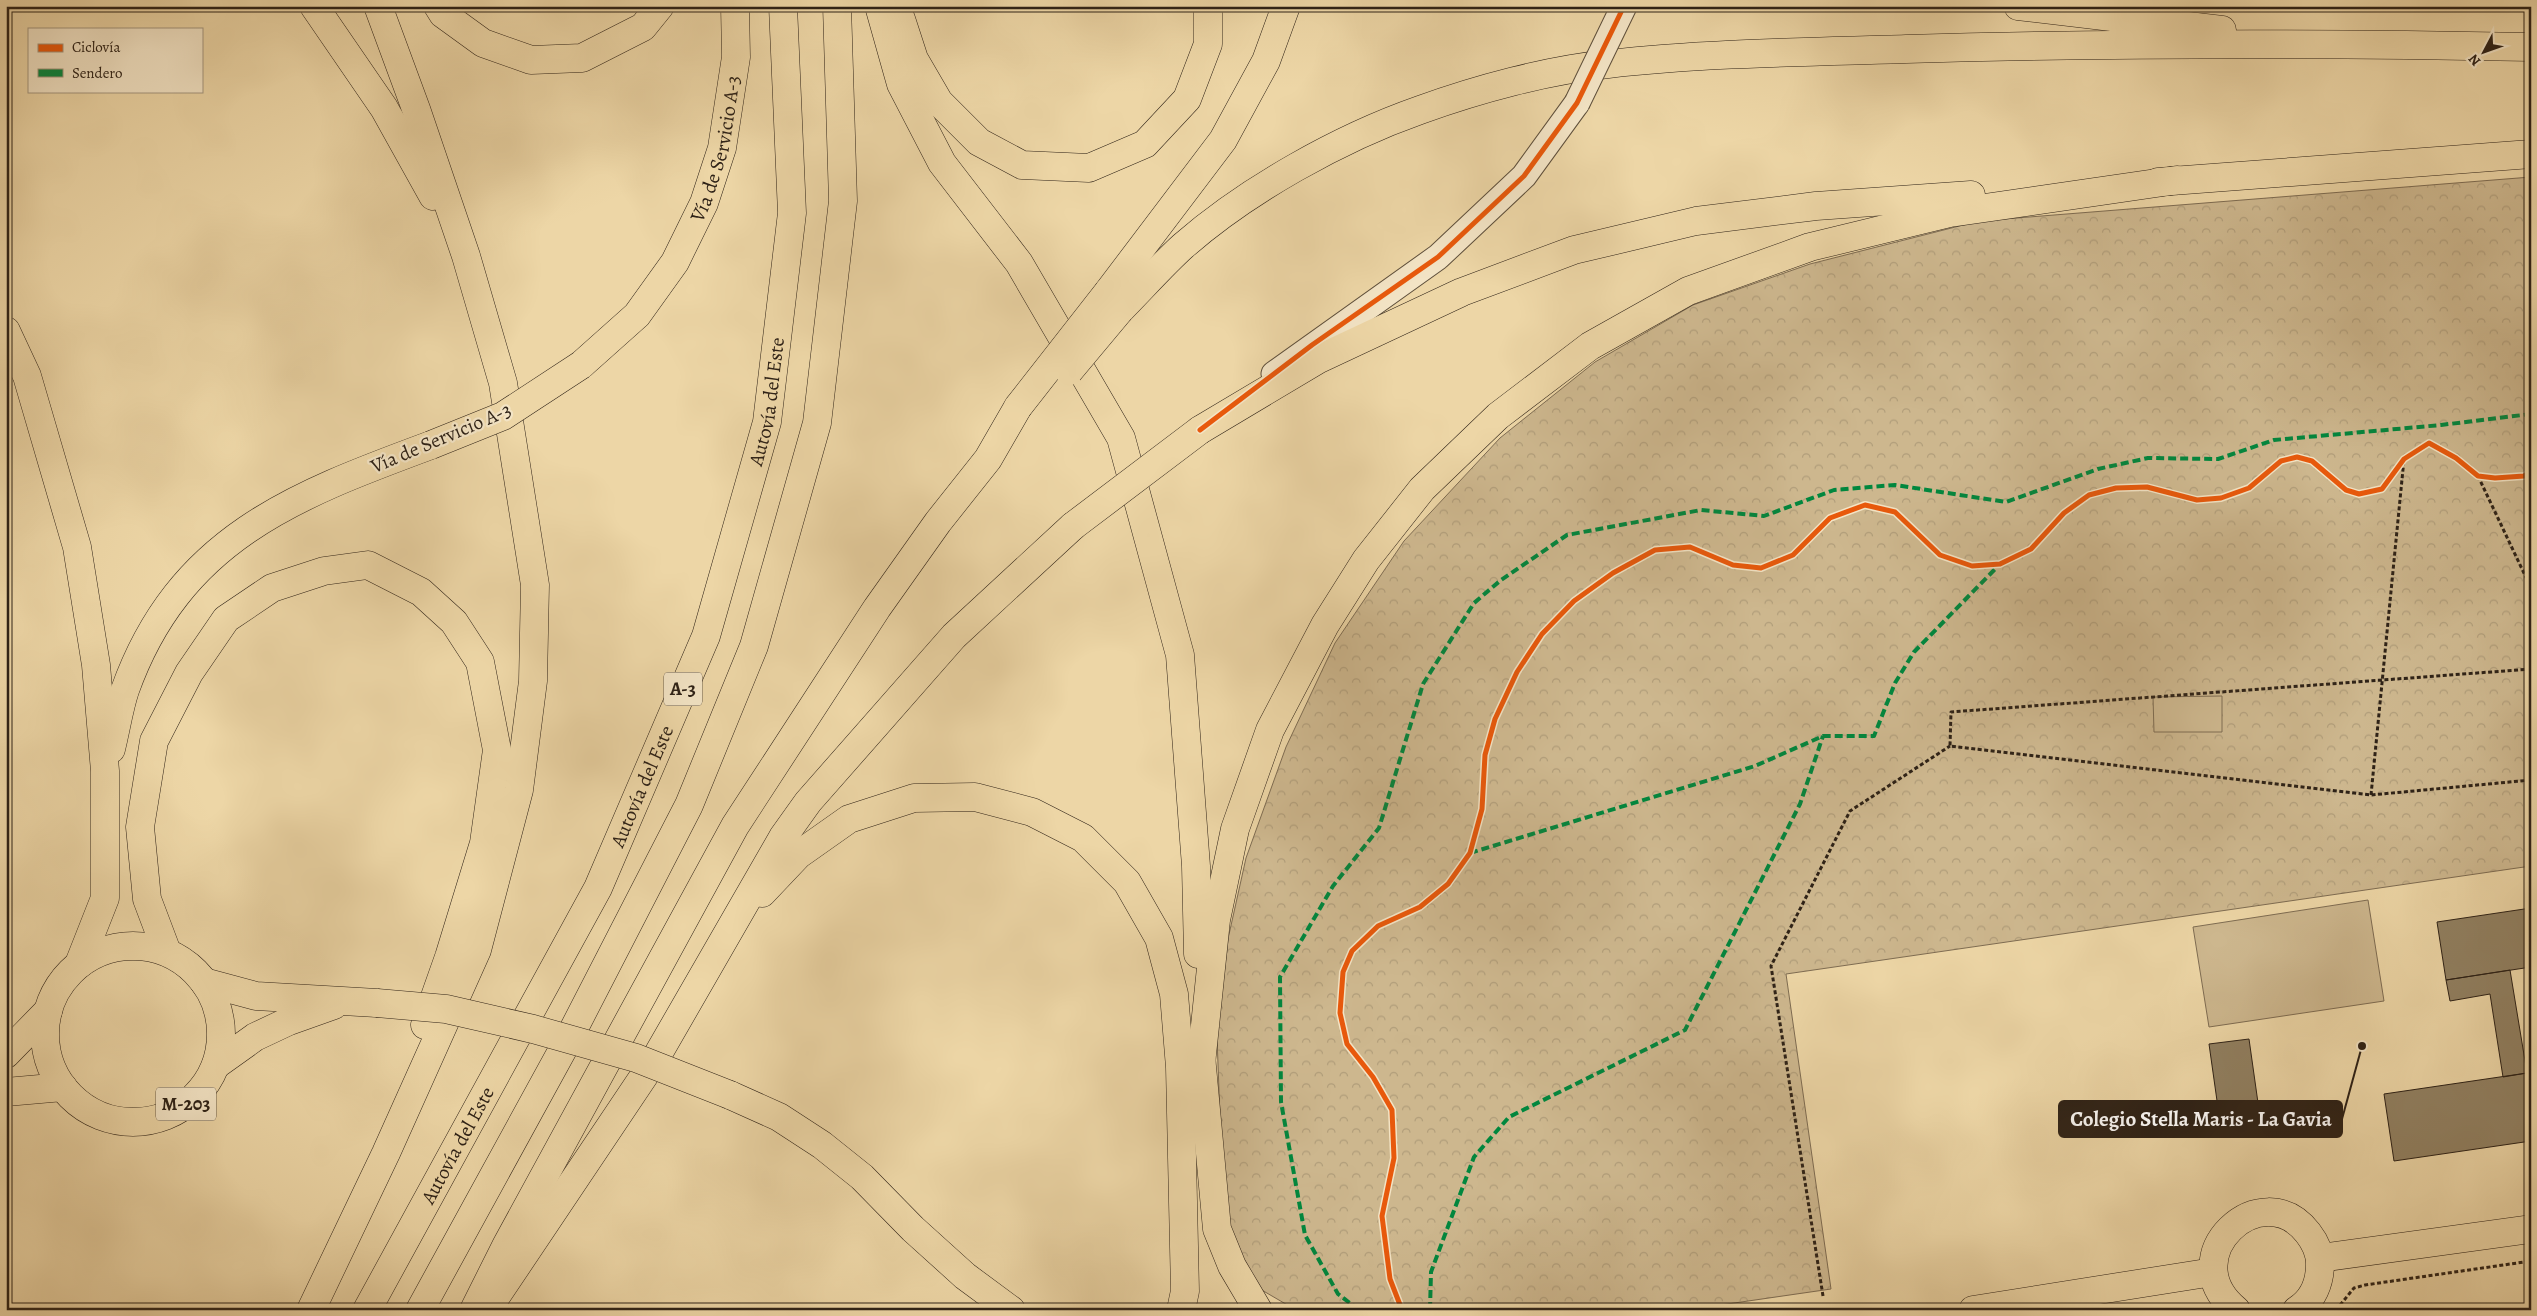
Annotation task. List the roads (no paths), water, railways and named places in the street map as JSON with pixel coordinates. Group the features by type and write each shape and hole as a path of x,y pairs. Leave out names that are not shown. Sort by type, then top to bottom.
{"main road":[{"path":"314,6 384,108 466,256"},
{"path":"311,1310 386,1153 477,950 519,790 533,681 535,585 504,383 466,256 416,109 378,6"},
{"path":"438,6 443,14 483,44 532,60 582,58 643,27 660,6"},
{"name":"Vía de Servicio A-3","path":"105,771 125,690 150,634 187,580 232,539 283,506 336,480 503,416 581,365 637,315 675,262 704,203 722,148 736,57 735,6"},
{"name":"Autovía del Este","path":"367,1310 598,888 706,636 767,422 792,212 783,6"},
{"name":"A-3","path":"420,1310 568,1040 689,805 754,646 817,423 843,201 837,6"},
{"path":"879,6 901,84 942,163 1019,263 1121,438 1180,655 1196,866 1201,1064 1217,1229 1232,1266 1258,1310"},
{"path":"896,6 914,59 939,102 979,142 1022,165 1089,168 1145,144 1187,99 1208,44 1208,6"},
{"path":"474,1310 506,1246 735,826 877,608 938,522 1114,301 1223,140 1266,61 1286,6"},
{"path":"2018,6 2333,43"},
{"path":"1114,301 1259,189 1346,141 1419,110 1510,83 1606,64 1782,53 2004,46 2333,43 2531,47"},
{"path":"487,1310 654,1061 783,837 808,802 954,636 1073,526 1200,430 1319,359 1462,292 1574,250 1696,221 1816,206 2531,154"},
{"path":"1201,1064 1220,902 1235,828 1270,730 1325,625 1366,560 1422,489 1498,416 1590,346 1688,291 1810,247 1950,214 2177,180"},
{"path":"6,331 27,376 77,547 96,665 105,771 104,898 79,964"},
{"path":"166,952 148,899 140,827 154,741 189,673 226,620 272,588 324,571 368,566 421,592 454,622 480,662 497,750 484,844 450,957 392,1120 386,1153"},
{"path":"732,925 798,855 849,819 914,798 975,797 1032,812 1083,838 1127,882 1159,938 1174,994 1180,1067 1185,1291 1181,1310"},
{"name":"M-203","path":"140,946 166,952 190,966 204,982 217,1005 221,1043 216,1065 204,1087 190,1102 168,1115 151,1121 131,1122 110,1119 83,1107 63,1087 50,1063 45,1038 48,1011 60,984 79,964 111,949 140,946"},
{"path":"204,982 256,996 446,1008 534,1029 636,1058 730,1095 779,1117 822,1145 862,1177 913,1229 965,1276 1011,1308"},
{"path":"216,1065 255,1037 289,1021 340,1002"},
{"name":"M-203","path":"6,1054 48,1011"},
{"path":"6,1092 63,1087"},
{"path":"2236,1310 2226,1302 2218,1288 2213,1272 2214,1254 2222,1236 2234,1223 2251,1215 2269,1212 2287,1216 2303,1226 2314,1241 2320,1258 2320,1276 2314,1293 2297,1310"},
{"path":"2320,1258 2531,1229"},
{"path":"1973,1310 2213,1272"}],"street":[{"path":"1200,430 1312,345 1438,257 1524,176 1577,103 1624,6"}],"place":[{"name":"Colegio Stella Maris - La Gavia","path":"2362,1046"}]}
